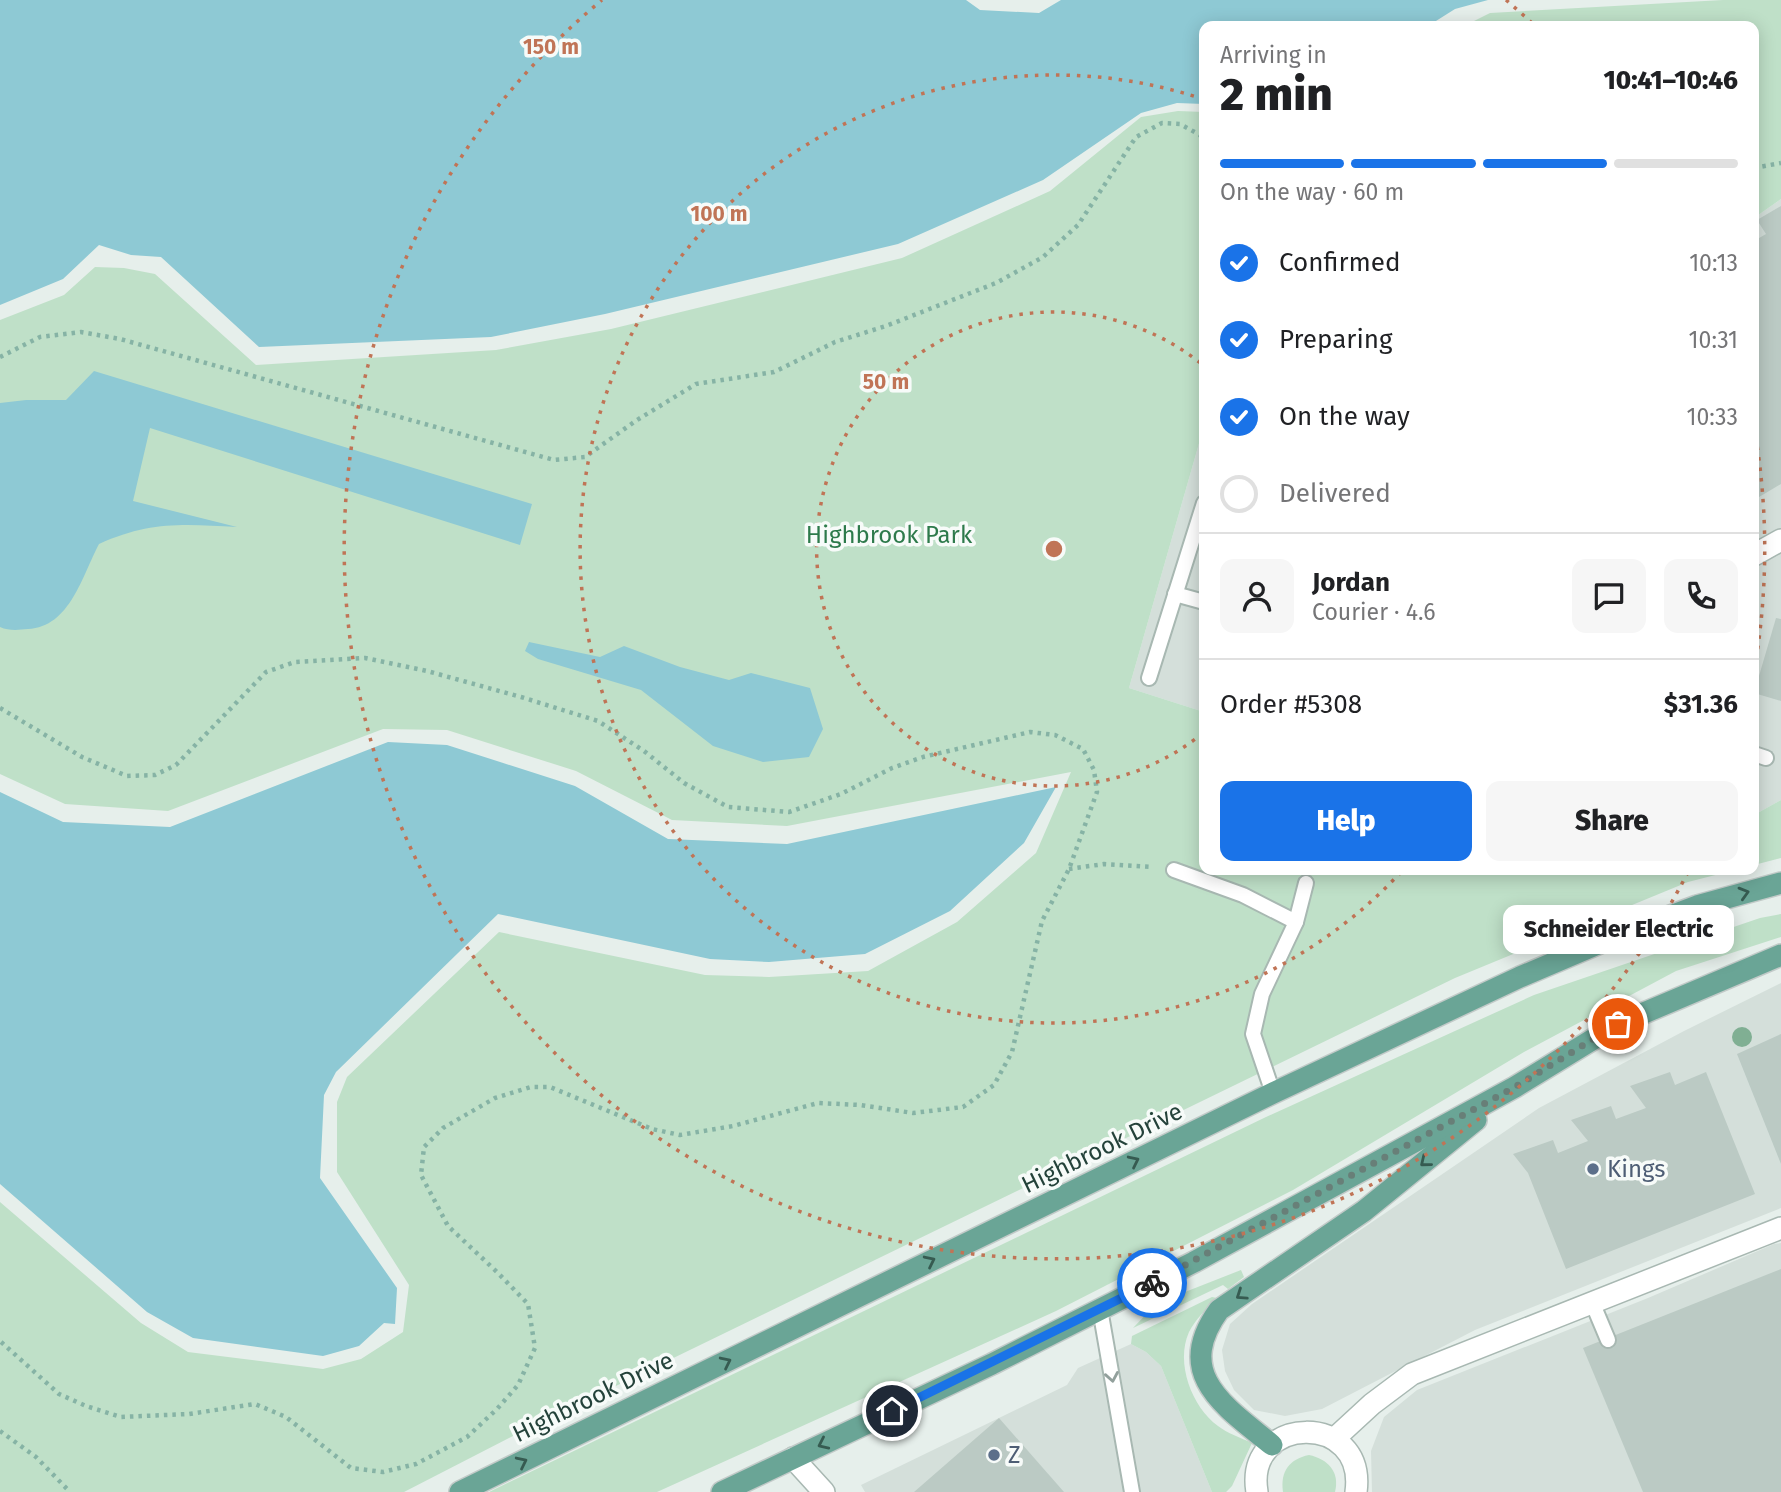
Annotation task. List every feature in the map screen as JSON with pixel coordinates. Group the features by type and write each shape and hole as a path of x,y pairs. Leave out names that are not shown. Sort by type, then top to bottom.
{"main road":[{"name":"Highbrook Drive","path":"460,1492 1273,1093 1520,977 1697,906 1781,883"},
{"path":"722,1492 1230,1243 1515,1087 1618,1024 1781,955"},
{"path":"1272,1445 1229,1410 1210,1390 1202,1361 1211,1321 1219,1310 1364,1211 1515,1087"}],"street":[{"path":"1759,552 1781,540"},
{"path":"1334,1439 1372,1404 1412,1374 1781,1228"},
{"path":"1257,1492 1256,1477 1259,1465 1272,1445 1296,1432 1309,1431 1334,1439 1350,1456 1355,1467 1356,1492"},
{"path":"793,1458 824,1492"}],"lane":[{"path":"1149,678 1199,519"},
{"path":"1175,594 1199,601"},
{"path":"1174,870 1243,895 1296,922"},
{"path":"1273,1093 1253,1034 1262,994 1296,922 1306,883"},
{"path":"1592,1302 1608,1340"},
{"path":"1100,1309 1132,1492"}],"path":[{"path":"0,357 40,337 81,332 120,339 554,460 585,457 637,420 696,384 774,372 835,342 886,326 996,283 1043,257 1078,225 1136,137 1162,123 1180,124 1199,134"},
{"path":"1759,167 1781,163"},
{"path":"0,708 82,757 127,776 155,775 176,765 267,672 295,662 365,658 438,674 598,721 644,751 684,783 728,807 789,812 841,794 891,768 923,757 1030,732 1055,735 1083,749 1094,770 1097,792 1069,869 1042,921 1012,1052 994,1085 963,1107 913,1113 860,1105 818,1103 733,1126 680,1135 652,1129 550,1087 531,1087 495,1098 443,1128 424,1147 421,1175 447,1226 528,1304 535,1348 518,1385 497,1409 467,1437 416,1464 383,1472 351,1468 286,1417 256,1404 189,1415 121,1417 59,1394 0,1341"},
{"path":"1069,869 1119,864 1174,870"},
{"path":"0,1431 36,1457 70,1492"}],"shaded area":[{"path":"1781,199 1781,800 1759,812 1759,214"},
{"path":"1199,443 1199,710 1129,688"},
{"path":"1781,983 1781,1208 1475,1330 1322,1409 1285,1416 1254,1410 1234,1390 1225,1371 1222,1350 1230,1324 1252,1304 1539,1108"},
{"path":"1781,1243 1781,1492 1372,1492 1371,1451 1384,1417 1417,1390"},
{"path":"1131,1344 1146,1352 1161,1366 1212,1492 865,1492 861,1485 1067,1385 1078,1368"}],"green space":[{"path":"1723,0 1781,0 1781,199 1759,214 1759,21 1474,21 1490,13"},
{"name":"Highbrook Park","path":"1178,111 1199,112 1199,443 1129,688 1199,710 1199,875 1715,875 1688,882 1455,978 517,1434 404,1492 0,1492 0,1202 141,1323 188,1352 323,1369 361,1359 403,1332 409,1285 337,1172 337,1102 347,1077 499,932 705,975 769,977 868,971 957,922 1036,853 1071,772 787,826 672,820 576,771 447,730 383,729 168,811 65,804 0,774 0,320 64,295 95,267 124,268 155,274 256,365 496,350 611,329 902,258 1050,191 1141,117"},
{"path":"1781,800 1781,858 1759,864 1759,812"},
{"path":"1781,914 1781,937 1676,971 1524,1052 1293,1190 1056,1311 657,1492 489,1492 1266,1117 1534,995 1760,918"},
{"path":"1241,1270 1244,1277 1228,1289 1223,1285 1133,1328 1157,1303"},
{"path":"1212,1297 1217,1298 1189,1332 1184,1357 1188,1384 1201,1408 1222,1429 1252,1443 1232,1486 1226,1492 1212,1492 1161,1366 1146,1352 1131,1344 1132,1336"},
{"path":"1309,1455 1322,1460 1331,1468 1336,1478 1335,1492 1283,1492 1283,1478 1287,1468 1296,1460"}],"water":[{"path":"0,0 966,0 980,10 1039,13 1061,0 1488,0 1455,9 1436,21 1199,21 1199,104 1177,103 1141,113 1043,180 898,244 605,314 491,337 259,347 161,257 131,255 99,245 63,279 0,305"},
{"path":"94,371 532,504 520,545 150,428 133,501 237,527 167,526 134,531 99,544 73,598 54,619 42,626 28,629 10,630 0,627 0,403 66,400"},
{"path":"529,642 600,657 624,646 680,667 729,680 751,673 810,688 823,729 809,757 763,762 713,746 641,690 538,659 525,651"},
{"path":"388,742 447,745 575,786 668,839 787,844 1056,787 1024,843 950,911 865,954 769,962 710,959 498,914 336,1072 324,1095 320,1178 397,1288 395,1324 384,1323 359,1346 323,1356 193,1338 147,1312 0,1184 0,792 63,822 170,827"}],"building":[{"path":"1781,206 1781,484 1759,497 1759,238 1766,234 1759,219"},
{"path":"1776,618 1781,619 1781,701 1759,694 1759,676"},
{"path":"1781,1034 1781,1164 1737,1054"},
{"path":"1670,1072 1675,1085 1706,1072 1755,1194 1566,1269 1528,1173 1513,1154 1553,1140 1558,1153 1588,1141 1571,1120 1611,1106 1616,1119 1646,1108 1630,1086"},
{"path":"1781,1269 1781,1492 1643,1492 1583,1348"},
{"name":"Z","path":"999,1418 1064,1492 914,1492"}],"way so far":[{"path":"1152,1283 1515,1087 1618,1024"}],"place":[{"name":"Schneider Electric","path":"1618,1024"},
{"name":"Kings","path":"1593,1169"},
{"name":"Z","path":"994,1455"}],"route":[{"path":"892,1411 1152,1283"}]}
